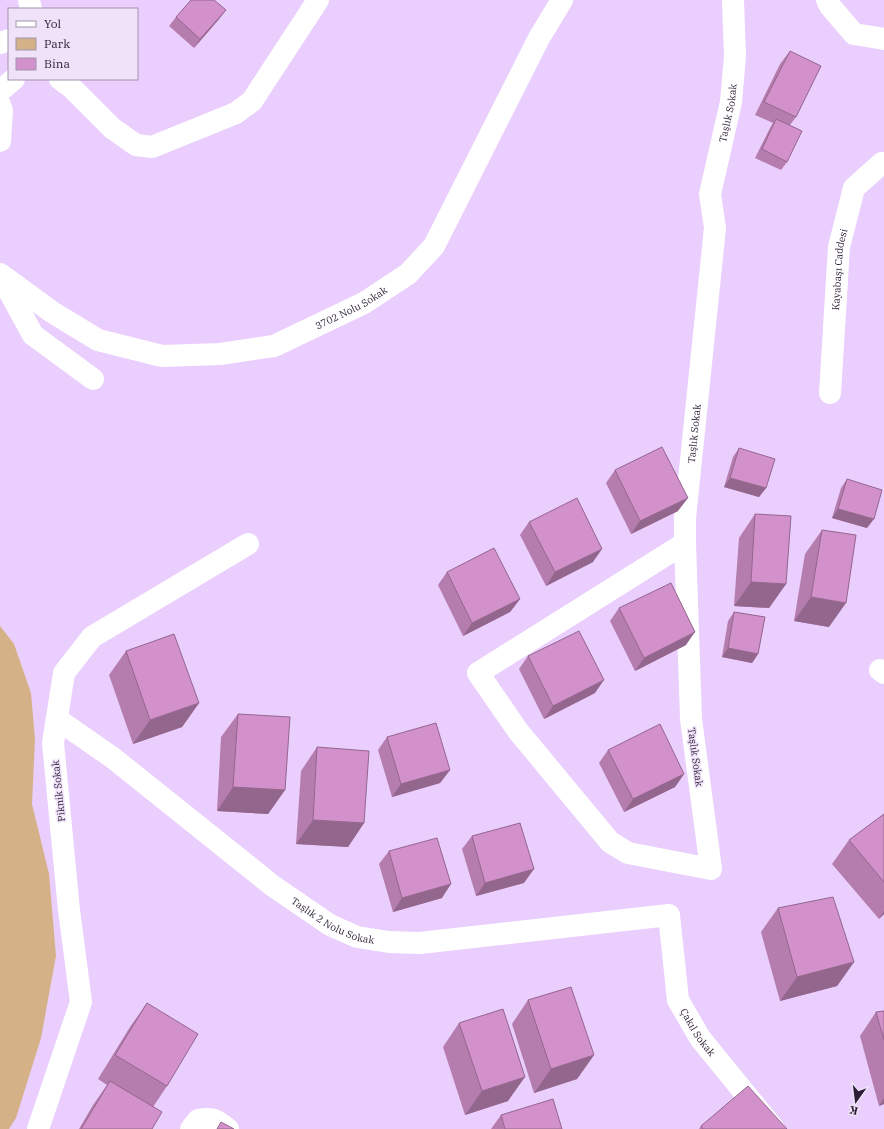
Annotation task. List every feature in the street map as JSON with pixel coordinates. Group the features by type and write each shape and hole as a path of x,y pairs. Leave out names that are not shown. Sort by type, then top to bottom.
{"street":[{"path":"61,80 72,88 112,128 136,145 152,147 236,113 252,101 318,0"},
{"name":"3702 Nolu Sokak","path":"0,275 52,312 98,340 162,356 220,354 274,346 364,304 408,274 434,246 539,38 562,0"},
{"name":"Taşlık Sokak","path":"685,543 478,673 518,731 610,842 628,853 711,869 691,719 685,518 715,228 710,194 731,102 735,56 732,0"},
{"path":"827,0 830,6 854,34 884,40"},
{"path":"0,91 13,80"},
{"path":"0,105 2,111 0,141"},
{"name":"Kayabaşı Caddesi","path":"830,393 839,247 854,188 882,163 884,164"},
{"name":"3702 Nolu Sokak","path":"0,275 33,335 93,379"},
{"name":"Piknik Sokak","path":"38,1129 81,1002 69,910 53,743 64,673 92,637 248,544"},
{"name":"Taşlık 2 Nolu Sokak","path":"56,719 113,758 273,886 330,925 357,937 389,942 420,943 669,915"},
{"name":"Çakıl Sokak","path":"669,915 678,1000 700,1038 774,1129"},
{"path":"191,1129 198,1120 208,1118 218,1122 228,1129"}],"green space":[{"path":"0,626 14,644 31,693 35,739 32,804 49,874 56,956 41,1038 16,1118 9,1129 0,1129"}],"building":[{"path":"191,0 214,0 226,10 200,39 176,17"},
{"path":"790,51 821,66 796,117 764,102"},
{"path":"776,119 802,131 787,162 762,149"},
{"path":"662,447 688,498 640,521 615,470"},
{"path":"739,448 775,459 766,488 730,478"},
{"path":"847,479 882,490 874,519 838,509"},
{"path":"577,498 602,549 555,572 529,522"},
{"path":"755,514 791,516 786,584 751,582"},
{"path":"822,530 856,535 846,603 811,597"},
{"path":"494,548 520,599 472,623 447,572"},
{"path":"671,583 695,632 644,658 619,608"},
{"path":"734,612 765,617 758,654 728,648"},
{"path":"579,631 604,680 553,706 528,656"},
{"path":"174,634 199,703 150,720 126,651"},
{"path":"238,714 290,717 285,790 233,787"},
{"path":"436,723 450,770 401,784 387,737"},
{"path":"660,724 684,774 633,799 608,750"},
{"path":"317,747 369,751 364,823 313,820"},
{"path":"884,814 884,882 849,840"},
{"path":"520,823 534,869 485,883 472,836"},
{"path":"437,838 451,884 402,898 389,851"},
{"path":"833,897 854,962 797,977 778,908"},
{"path":"571,987 594,1055 551,1069 528,1000"},
{"path":"147,1003 198,1034 167,1086 115,1055"},
{"path":"503,1009 525,1077 482,1091 459,1023"},
{"path":"884,1011 884,1040 876,1012"},
{"path":"110,1081 162,1112 152,1129 81,1129"},
{"path":"748,1086 787,1129 703,1129 701,1126"},
{"path":"553,1099 562,1129 505,1129 501,1115"},
{"path":"221,1122 234,1129 217,1129"}]}
